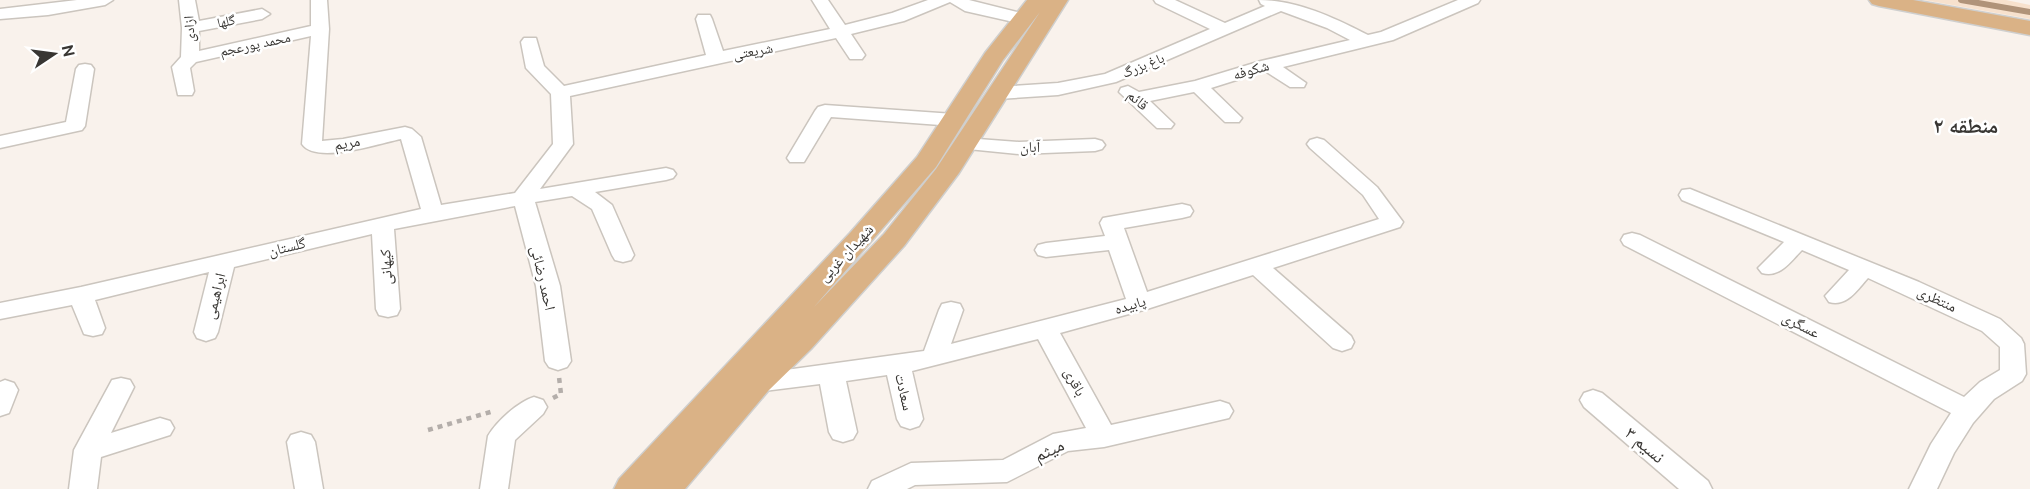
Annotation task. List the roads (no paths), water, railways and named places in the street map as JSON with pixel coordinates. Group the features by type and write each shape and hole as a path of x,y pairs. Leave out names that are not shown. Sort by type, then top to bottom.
{"main road":[{"name":"شهیدان غربی","path":"632,489 757,349 860,239 927,162 998,93 1059,0"},
{"path":"1880,0 2030,28"},
{"name":"شهیدان غربی","path":"664,489 756,383 800,341 894,240 946,173 959,132 993,58 1031,9"}],"street":[{"path":"0,14 68,3 105,0"},
{"name":"ازادی","path":"185,91 181,67 190,58 191,28 187,0"},
{"name":"مریم","path":"319,0 321,29 312,144 319,147 331,146 405,133 411,137 432,213"},
{"name":"شریعتی","path":"560,93 716,58 800,42 898,17 943,0"},
{"path":"956,0 971,7 1031,9"},
{"path":"1162,0 1226,30"},
{"name":"شکوفه","path":"1137,98 1198,86 1267,65 1387,36 1472,0"},
{"path":"820,1 856,55"},
{"path":"1273,3 1333,24 1366,41"},
{"name":"باغ بزرگ","path":"998,93 1058,89 1110,78 1226,30 1273,3"},
{"name":"گلها","path":"191,28 262,14"},
{"path":"898,17 916,29"},
{"path":"704,19 716,58"},
{"name":"محمد پورعجم","path":"190,58 321,29"},
{"path":"523,197 563,144 560,93 535,68 530,42"},
{"path":"1267,65 1297,83"},
{"path":"0,142 75,126 85,69"},
{"name":"قائم","path":"1110,78 1137,98 1164,124"},
{"path":"1198,86 1232,118"},
{"path":"797,158 825,111 959,132"},
{"name":"آبان","path":"959,132 1019,148 1095,145"},
{"name":"پابیده","path":"756,383 898,365 934,358 1138,303 1392,222 1370,191 1317,144"},
{"name":"گلستان","path":"0,311 81,295 432,213 666,174"},
{"path":"575,189 601,205 623,255"},
{"name":"منتظری","path":"1690,195 1865,268 1990,325 2012,344 2013,374 1983,394 1969,411 1944,443 1923,489"},
{"name":"احمد رضائی","path":"523,197 548,286 558,361"},
{"path":"1046,250 1182,211"},
{"name":"کیهانی","path":"383,226 388,309"},
{"path":"1114,232 1138,303"},
{"name":"عسگری","path":"1632,240 1969,411"},
{"path":"1770,268 1799,241"},
{"name":"ابراهیمی","path":"206,332 224,261"},
{"path":"1256,265 1342,342"},
{"path":"1837,296 1865,268"},
{"path":"81,295 93,328"},
{"path":"934,358 951,310"},
{"name":"باقری","path":"1045,328 1104,437"},
{"name":"سعادت","path":"898,365 910,419"},
{"path":"831,374 843,432"},
{"path":"83,489 88,450 120,387"},
{"name":"نسیم ۳","path":"1593,400 1698,489"},
{"path":"494,489 502,436 534,407"},
{"name":"میثم","path":"882,489 911,474 1010,480 1063,441 1104,437 1220,411"},
{"path":"88,450 160,428"},
{"path":"301,442 309,489"}],"waterway":[{"path":"1961,0 2030,12"}],"district":[{"name":"منطقه ۲","path":"1966,126"}]}
